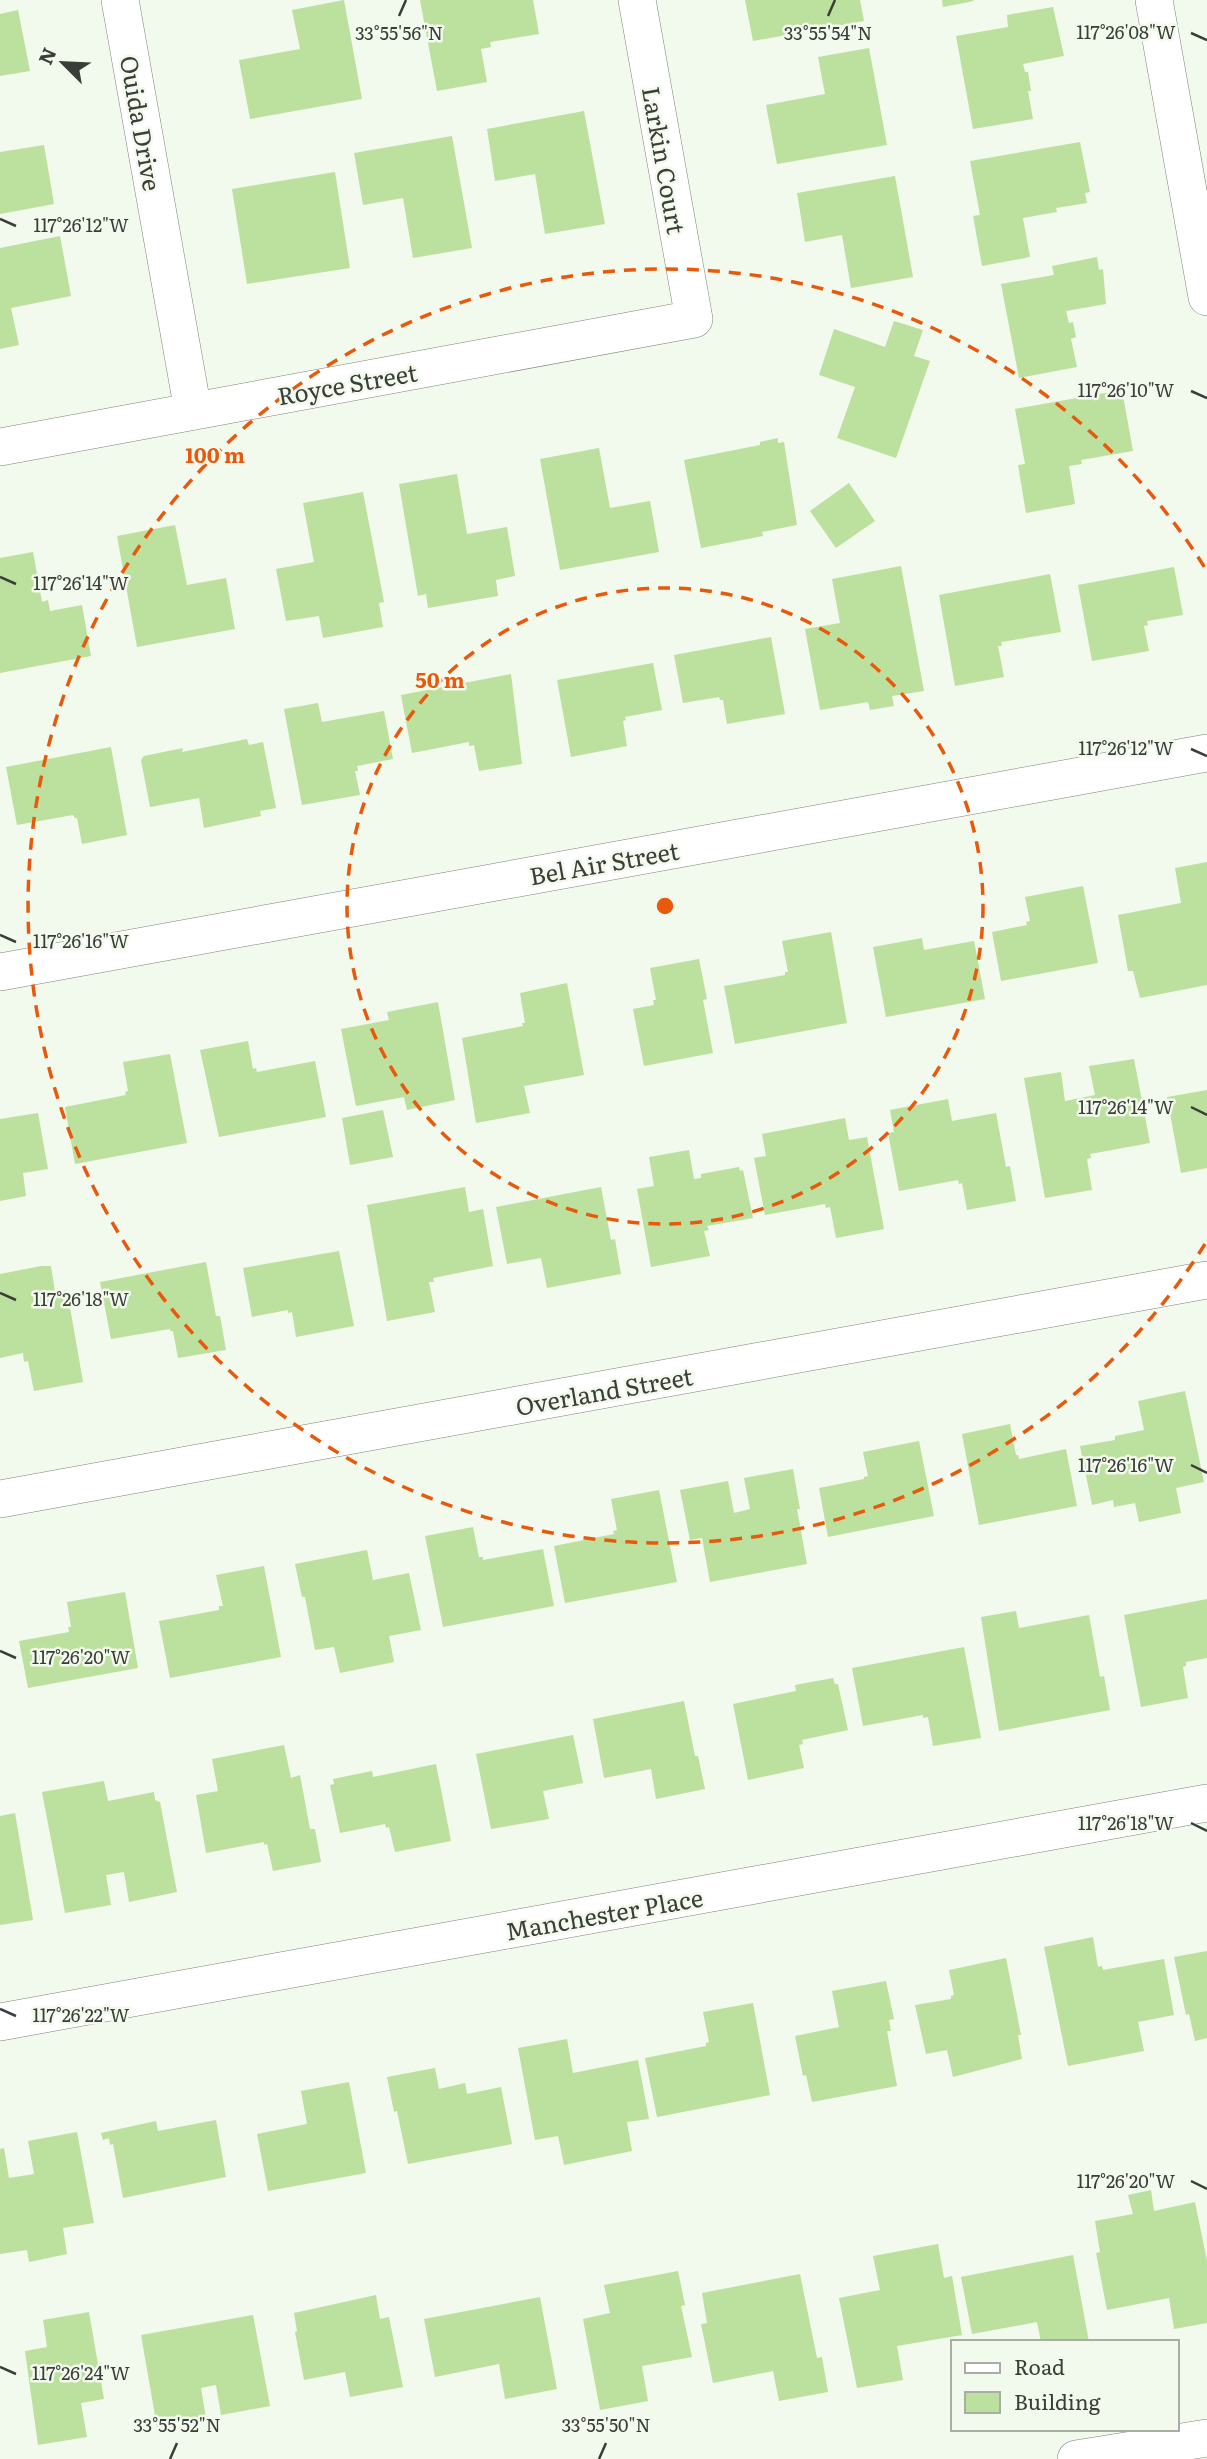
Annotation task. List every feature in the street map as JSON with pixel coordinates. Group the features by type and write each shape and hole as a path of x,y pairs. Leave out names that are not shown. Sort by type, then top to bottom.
{"street":[{"name":"Ouida Drive","path":"120,0 193,411"},
{"name":"Larkin Court","path":"638,0 694,319"},
{"path":"1154,0 1200,222 1207,297"},
{"name":"Royce Street","path":"0,447 694,319"},
{"name":"Bel Air Street","path":"0,972 1207,753"},
{"name":"Overland Street","path":"0,1499 1207,1280"},
{"name":"Manchester Place","path":"0,2022 1207,1803"},
{"path":"1076,2459 1207,2438"}],"building":[{"path":"344,0 362,99 250,119 239,60 300,49 292,10"},
{"path":"420,0 533,0 539,34 490,42 491,47 481,49 487,82 437,91"},
{"path":"745,0 860,0 864,21 753,41"},
{"path":"942,0 973,0 974,1 943,7"},
{"path":"1053,7 1064,56 1023,64 1025,72 1028,72 1033,119 973,129 956,36 1008,27 1007,15"},
{"path":"18,10 30,71 0,76 0,14"},
{"path":"869,48 887,145 777,164 766,105 825,94 818,57"},
{"path":"584,111 605,224 545,234 535,174 495,181 487,129"},
{"path":"452,136 472,248 413,258 403,198 363,205 354,153"},
{"path":"1080,142 1090,192 1085,193 1087,203 1056,208 1057,212 1023,218 1030,257 982,266 973,216 980,215 970,161"},
{"path":"44,145 54,204 0,214 0,152"},
{"path":"335,172 350,268 247,284 232,189"},
{"path":"895,176 913,277 851,288 842,235 805,242 797,193"},
{"path":"60,236 71,296 11,308 19,345 0,349 0,248"},
{"path":"1097,257 1099,270 1103,269 1106,304 1066,311 1069,323 1073,322 1076,337 1071,339 1077,367 1019,378 1001,284 1054,275 1052,266"},
{"path":"894,321 923,330 914,356 930,361 896,458 837,438 855,387 819,375 834,329 885,347"},
{"path":"1122,390 1133,451 1081,460 1082,464 1069,466 1075,504 1026,513 1018,465 1025,464 1015,409"},
{"path":"778,438 778,443 784,442 797,525 762,532 763,536 701,548 684,460 760,445 760,442"},
{"path":"599,448 610,508 650,501 659,552 560,570 540,459"},
{"path":"457,474 467,534 507,527 515,576 496,580 498,596 428,608 426,594 418,596 399,484"},
{"path":"849,483 875,521 836,548 810,511"},
{"path":"363,492 384,602 379,603 383,627 323,638 319,616 286,621 276,569 314,562 303,503"},
{"path":"175,525 187,585 226,578 235,629 137,647 117,536"},
{"path":"33,552 42,602 48,600 50,611 82,605 91,656 0,673 0,558"},
{"path":"901,566 924,691 892,696 894,706 870,710 868,702 820,710 805,629 840,623 832,579"},
{"path":"1174,567 1183,615 1147,621 1148,625 1144,626 1149,651 1092,661 1078,585"},
{"path":"1050,574 1061,632 1001,642 1002,646 998,646 1004,677 955,686 939,595"},
{"path":"771,637 785,714 727,724 723,700 719,697 683,703 674,655"},
{"path":"653,663 662,710 625,717 626,720 623,721 627,746 571,757 557,680"},
{"path":"511,674 522,764 479,771 474,745 469,746 469,742 412,753 401,695"},
{"path":"318,703 322,722 384,711 393,759 357,766 358,771 355,771 360,795 302,805 284,709"},
{"path":"247,739 249,745 263,742 276,808 260,811 261,816 204,828 199,798 150,807 141,760 144,756 183,748 182,752"},
{"path":"111,747 127,835 82,844 77,818 73,815 17,825 6,767"},
{"path":"1207,862 1207,985 1140,998 1133,971 1128,971 1118,915 1181,903 1175,868"},
{"path":"1083,886 1098,963 1001,981 992,932 1027,925 1026,922 1030,921 1025,897"},
{"path":"831,932 847,1023 735,1044 724,986 785,975 785,972 788,972 782,941"},
{"path":"922,938 924,950 974,941 985,999 886,1017 873,947"},
{"path":"699,959 713,1053 644,1066 633,1009 654,1005 653,1000 656,1000 650,968"},
{"path":"567,983 584,1075 524,1086 530,1113 476,1123 462,1038 523,1026 522,1023 525,1023 520,993"},
{"path":"438,1002 455,1100 407,1110 404,1097 356,1106 341,1029 389,1020 387,1012"},
{"path":"248,1041 253,1069 256,1068 257,1072 315,1061 326,1117 219,1137 200,1050"},
{"path":"170,1054 187,1143 75,1164 65,1107 126,1095 125,1092 128,1091 123,1062"},
{"path":"1134,1059 1150,1143 1090,1154 1091,1158 1087,1159 1092,1190 1045,1198 1024,1078 1061,1072 1065,1101 1095,1095 1089,1066"},
{"path":"1207,1090 1207,1168 1181,1173 1167,1097"},
{"path":"948,1099 952,1121 996,1113 1006,1167 1010,1166 1016,1201 967,1210 962,1183 959,1184 958,1180 899,1191 888,1133 894,1132 890,1110"},
{"path":"383,1110 393,1157 350,1165 342,1118"},
{"path":"38,1113 48,1169 23,1173 26,1196 0,1201 0,1119"},
{"path":"845,1118 849,1140 867,1137 884,1229 836,1238 830,1207 826,1208 825,1204 765,1215 754,1158 766,1156 762,1134"},
{"path":"689,1150 694,1179 701,1178 701,1174 739,1167 740,1171 743,1170 753,1218 707,1226 709,1230 704,1231 710,1256 651,1267 637,1189 654,1186 649,1157"},
{"path":"465,1187 469,1212 483,1209 493,1266 433,1278 434,1282 429,1282 435,1312 387,1321 367,1205"},
{"path":"601,1187 611,1240 615,1239 621,1274 547,1288 541,1258 507,1264 496,1207"},
{"path":"339,1251 354,1326 296,1337 292,1312 288,1313 288,1310 252,1317 243,1268"},
{"path":"206,1262 216,1316 220,1316 226,1350 178,1358 173,1331 170,1329 111,1339 100,1282"},
{"path":"51,1266 55,1292 67,1290 83,1382 34,1391 28,1361 24,1362 23,1353 0,1358 0,1274"},
{"path":"1185,1391 1204,1482 1176,1488 1181,1513 1139,1522 1135,1503 1114,1507 1113,1500 1092,1505 1080,1446 1115,1440 1115,1436 1144,1430 1138,1401"},
{"path":"1010,1424 1019,1459 1066,1449 1077,1506 979,1525 962,1434"},
{"path":"919,1441 934,1516 828,1537 819,1488 868,1476 863,1452"},
{"path":"793,1469 807,1564 710,1582 702,1538 690,1540 680,1490 728,1481 734,1513 750,1509 744,1478"},
{"path":"659,1490 677,1582 565,1603 554,1546 614,1534 613,1531 617,1530 611,1499"},
{"path":"473,1527 479,1557 483,1557 483,1560 543,1549 554,1606 443,1627 425,1536"},
{"path":"367,1550 373,1580 409,1573 421,1630 389,1636 394,1662 340,1673 334,1647 315,1650 305,1597 302,1597 295,1564"},
{"path":"264,1566 281,1657 170,1678 159,1621 219,1610 219,1606 223,1606 216,1575"},
{"path":"125,1592 138,1668 28,1688 19,1641 69,1632 68,1627 71,1627 67,1602"},
{"path":"1207,1599 1207,1658 1186,1662 1183,1667 1188,1698 1141,1707 1124,1615"},
{"path":"1016,1611 1019,1628 1089,1615 1100,1677 1104,1676 1110,1710 999,1731 981,1617"},
{"path":"964,1647 981,1738 933,1746 928,1717 923,1718 923,1715 863,1726 852,1668"},
{"path":"833,1678 835,1684 838,1684 848,1730 802,1740 803,1744 799,1745 804,1768 748,1780 733,1704 796,1691 795,1685"},
{"path":"684,1701 705,1789 656,1799 651,1769 604,1778 593,1719"},
{"path":"573,1735 583,1783 543,1791 549,1819 491,1829 476,1754"},
{"path":"284,1745 291,1778 300,1775 310,1829 315,1829 321,1862 273,1871 267,1844 264,1845 264,1842 206,1853 196,1795 218,1791 212,1759"},
{"path":"436,1764 451,1841 395,1852 389,1827 386,1828 385,1824 340,1833 330,1785 334,1784 333,1779 372,1771 373,1777"},
{"path":"104,1781 108,1801 154,1792 155,1800 160,1802 177,1892 129,1902 124,1872 106,1875 111,1905 65,1913 42,1792"},
{"path":"15,1813 33,1920 0,1925 0,1816"},
{"path":"1093,1937 1098,1967 1102,1966 1103,1970 1164,1959 1174,2015 1138,2022 1144,2051 1068,2066 1044,1947"},
{"path":"1207,1951 1207,2038 1195,2041 1189,2014 1186,2015 1174,1957"},
{"path":"1006,1958 1021,2035 1018,2035 1022,2059 953,2077 947,2050 926,2054 915,2005 951,1999 954,1995 949,1970"},
{"path":"886,1981 894,2019 889,2020 891,2031 887,2031 897,2086 812,2102 806,2075 803,2076 795,2036 839,2027 832,1991"},
{"path":"753,2003 770,2095 657,2117 645,2058 706,2046 709,2042 703,2012"},
{"path":"567,2039 573,2073 638,2060 649,2119 627,2122 632,2151 564,2165 558,2136 535,2140 518,2048"},
{"path":"435,2068 439,2089 465,2083 467,2094 501,2087 512,2144 408,2164 387,2077"},
{"path":"349,2082 366,2173 268,2191 257,2134 307,2124 301,2091"},
{"path":"216,2120 226,2177 123,2198 113,2144 110,2145 109,2138 103,2140 101,2133 156,2121 158,2131"},
{"path":"77,2132 94,2223 63,2228 67,2254 29,2262 27,2250 0,2254 0,2149 4,2148 9,2178 34,2174 28,2141"},
{"path":"1151,2190 1154,2211 1195,2202 1207,2261 1207,2323 1174,2329 1169,2298 1107,2310 1096,2253 1100,2252 1095,2221 1133,2214 1128,2195"},
{"path":"938,2244 944,2278 952,2276 962,2335 897,2346 903,2380 857,2388 839,2298 880,2290 873,2256"},
{"path":"1073,2255 1089,2340 1041,2340 1037,2322 972,2334 961,2277"},
{"path":"678,2271 685,2305 681,2306 692,2357 642,2366 648,2401 600,2410 583,2319 610,2313 604,2285"},
{"path":"800,2274 817,2358 822,2357 828,2392 779,2401 773,2371 713,2383 701,2324 707,2323 702,2293"},
{"path":"376,2295 380,2319 389,2317 403,2387 350,2397 345,2372 304,2380 294,2313"},
{"path":"540,2297 557,2389 505,2399 499,2364 435,2377 424,2319"},
{"path":"89,2312 104,2399 81,2403 87,2437 38,2445 25,2351 47,2347 43,2320"},
{"path":"253,2315 270,2406 221,2415 216,2385 201,2388 206,2418 157,2427 141,2335"}]}
